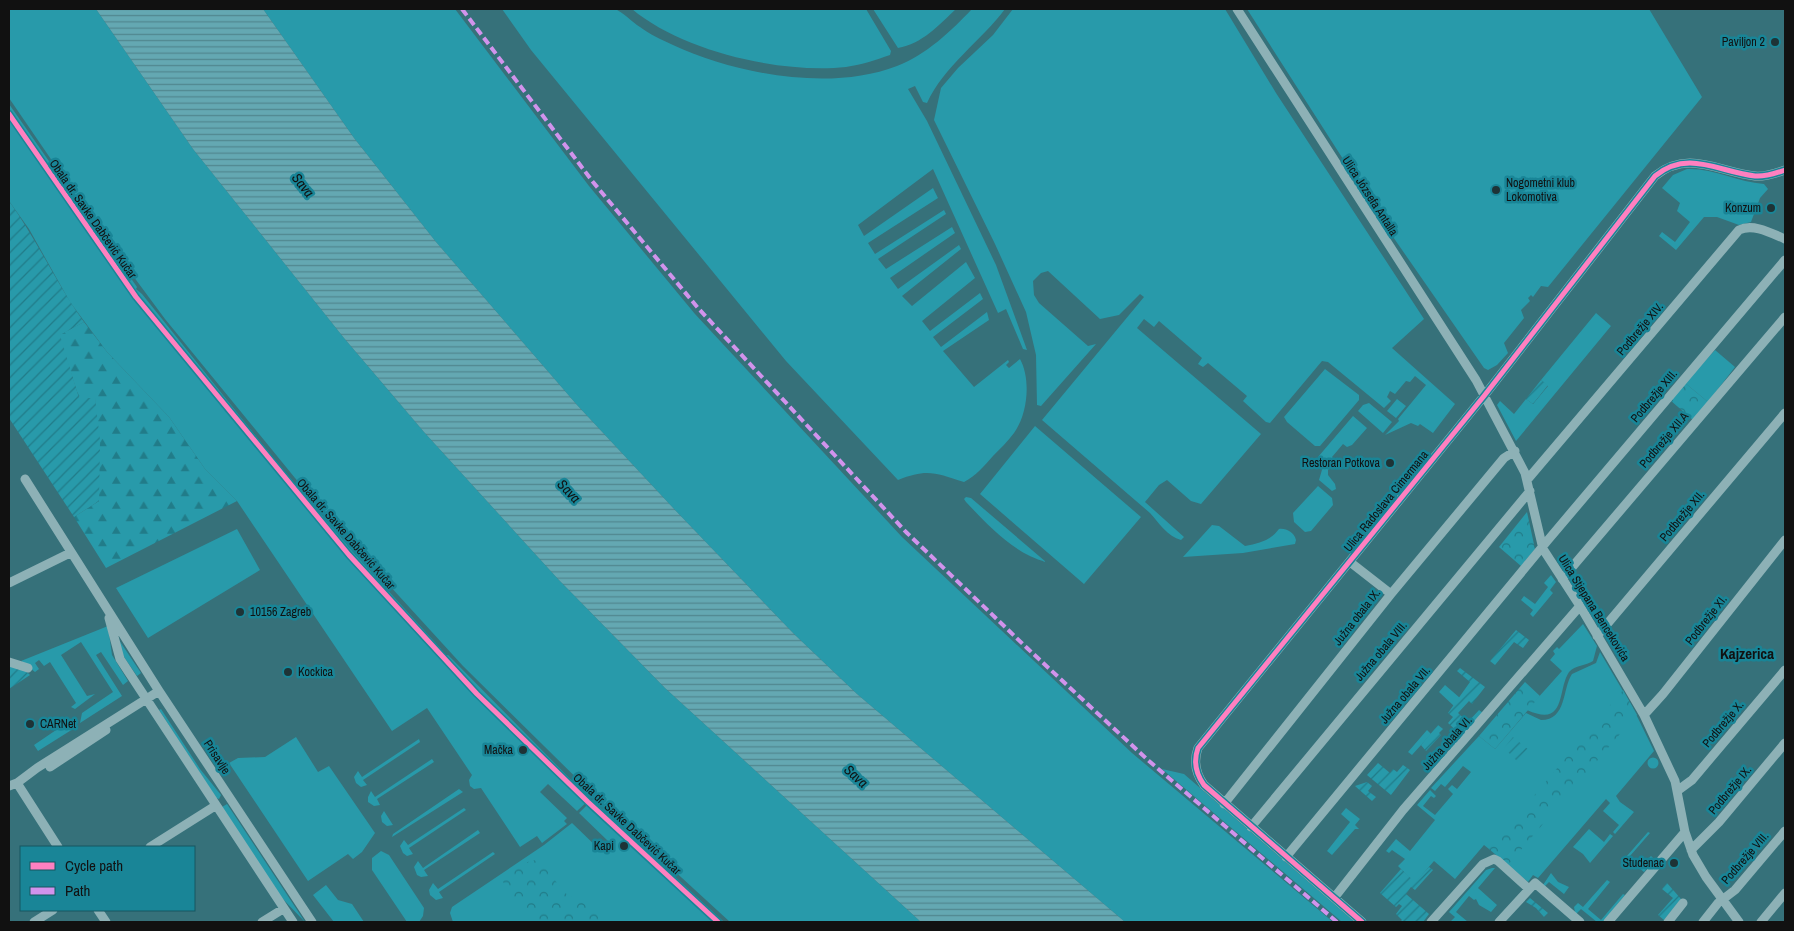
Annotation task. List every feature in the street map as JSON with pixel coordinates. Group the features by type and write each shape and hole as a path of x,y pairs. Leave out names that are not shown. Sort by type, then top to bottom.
{"street":[{"name":"Ulica Józsefa Antalla","path":"1236,9 1474,376 1484,396"},
{"name":"Ulica Radoslava Cimermana","path":"1362,922 1224,804 1199,778 1195,763 1198,748 1484,396 1639,195 1662,170 1689,162 1706,164 1756,176 1767,176 1785,170"},
{"name":"Podbrežje XIV.","path":"1527,480 1738,230 1748,227 1756,228 1785,238"},
{"name":"Podbrežje XIII.","path":"1543,549 1785,260"},
{"name":"Podbrežje XII.A","path":"1562,579 1785,317"},
{"name":"Ulica Stjepana Bencekovića","path":"1484,396 1514,451 1527,480 1543,549 1580,606 1644,715 1678,791 1685,832 1691,850 1700,869 1740,922"},
{"name":"Podbrežje XII.","path":"1597,636 1785,413"},
{"name":"Južna obala IX.","path":"1224,804 1391,594 1504,458 1514,451"},
{"name":"Prisavlje","path":"25,479 159,691 312,922"},
{"name":"Južna obala VIII.","path":"1251,827 1530,491"},
{"name":"Podbrežje XI.","path":"1644,715 1785,540"},
{"name":"Južna obala VII.","path":"1286,857 1543,549"},
{"path":"9,583 70,553"},
{"path":"1350,562 1391,594"},
{"name":"Prisavlje","path":"103,604 120,660 293,922"},
{"name":"Južna obala VI.","path":"1334,898 1403,810 1580,606"},
{"path":"9,662 28,668"},
{"name":"Podbrežje X.","path":"1678,791 1692,780 1785,670"},
{"path":"9,794 13,785 159,691"},
{"name":"Podbrežje IX.","path":"1691,850 1719,822 1785,743"},
{"path":"13,785 57,846"},
{"path":"152,846 216,806"},
{"name":"Podbrežje VIII.","path":"1703,922 1718,903 1735,890 1785,831"},
{"path":"1608,922 1685,832"},
{"path":"1431,922 1483,864 1490,860 1498,861 1580,922"},
{"path":"1499,922 1532,886"},
{"path":"1761,922 1785,893"},
{"path":"1668,922 1684,903"},
{"path":"262,922 283,909"},
{"path":"34,922 51,911"},
{"path":"99,911 106,922"}],"green space":[{"path":"9,9 96,9 193,149 344,338 424,432 558,579 665,688 921,922 730,922 621,822 463,666 357,550 295,478 165,319 105,238 9,98"},
{"path":"263,9 455,9 589,186 695,314 902,537 1132,753 1333,922 1125,922 857,694 794,634 577,405 436,242 354,138"},
{"path":"502,9 615,9 651,34 673,45 725,64 784,76 843,78 871,74 897,66 918,56 947,34 972,9 1005,9 943,77 927,103 923,102 915,86 908,89 927,121 996,265 1027,350 1023,349 1006,309 998,313 933,169 858,225 864,236 933,188 938,198 868,243 875,254 944,210 946,214 878,259 886,269 952,227 955,233 890,278 898,289 959,245 961,249 902,296 912,306 966,262 975,278 922,321 930,331 980,293 983,299 933,337 941,347 987,312 989,320 943,351 974,387 1008,360 1009,362 1006,365 1009,368 1020,359 1026,376 1025,407 1019,425 1009,439 980,471 964,482 931,473 917,474 898,480 786,361 531,50"},
{"path":"632,9 866,9 891,51 890,55 846,67 792,67 762,63 704,48 677,37 653,24"},
{"path":"873,9 956,9 922,38 907,46 898,48"},
{"path":"1013,9 1225,9 1276,93 1424,319 1392,348 1455,404 1433,433 1420,424 1418,426 1411,423 1385,435 1399,421 1398,419 1426,385 1415,376 1410,382 1406,381 1395,394 1390,391 1387,397 1391,401 1384,408 1328,362 1322,361 1270,423 1266,422 1243,401 1247,396 1208,363 1203,367 1198,364 1202,358 1159,321 1154,327 1144,319 1137,328 1261,434 1201,504 1191,501 1167,480 1159,485 1145,502 1184,537 1181,540 1168,533 1150,513 1042,420 1144,297 1140,294 1119,315 1100,319 1048,271 1041,273 1033,281 1034,295 1039,303 1088,346 1096,344 1041,406 1037,405 1036,355 1026,312 934,120 941,88 958,68 993,35"},
{"name":"Nogometni klub Lokomotiva","path":"1247,9 1649,9 1702,97 1548,287 1541,286 1533,297 1531,295 1528,298 1530,301 1521,310 1524,318 1504,343 1508,353 1497,365 1488,370 1484,368 1391,234"},
{"path":"9,104 137,287 136,289 142,294 271,455 270,457 274,459 354,553 441,649 445,656 448,655 590,799 577,811 548,784 540,792 567,818 564,821 567,824 542,843 537,836 520,847 481,788 474,789 470,786 469,780 472,775 427,708 392,731 237,501 205,469 169,417 107,352 70,302 29,229 9,201"},
{"path":"1687,169 1697,169 1764,184 1768,189 1760,198 1751,222 1739,225 1717,217 1704,217 1676,250 1659,236 1662,232 1675,242 1690,222 1677,211 1680,203 1662,188 1673,175"},
{"path":"9,201 84,322 60,335 79,398 95,398 100,440 99,501 74,517 9,418"},
{"path":"1596,313 1611,326 1516,441 1497,405 1500,401 1514,414 1526,399 1533,404 1548,386 1541,380"},
{"path":"84,322 107,352 169,417 205,469 237,501 106,568 74,517 99,501 95,398 79,398 59,335"},
{"path":"1715,350 1735,367 1708,402 1685,383"},
{"path":"1325,369 1359,395 1359,400 1320,446 1315,446 1287,422 1284,417"},
{"path":"1541,380 1548,385 1533,404 1526,399"},
{"path":"1685,383 1708,402 1693,420 1670,400"},
{"path":"1397,399 1406,406 1396,418 1387,411"},
{"path":"1369,403 1392,422 1383,433 1358,411 1363,405"},
{"path":"1353,416 1367,428 1352,445 1347,447 1343,444 1332,457 1335,461 1328,470 1328,475 1335,484 1336,489 1332,491 1319,480 1324,463 1318,457"},
{"path":"1035,426 1141,517 1084,584 980,494"},
{"path":"1318,486 1332,498 1333,505 1311,531 1305,532 1294,522 1293,513"},
{"path":"966,497 971,498 1046,562 1023,552 1002,537 966,502 964,499"},
{"path":"1527,512 1535,549 1521,566 1499,547"},
{"path":"1212,525 1219,526 1245,546 1268,539 1279,529 1289,531 1296,540 1295,544 1243,553 1183,557"},
{"path":"237,529 260,570 148,638 116,588"},
{"path":"1551,575 1556,582 1550,590 1553,593 1533,617 1530,614 1533,610 1521,600 1524,596 1535,604 1548,587 1544,583"},
{"path":"1583,624 1597,646 1593,661 1574,668 1569,672 1555,711 1549,714 1540,714 1527,710 1562,671 1550,660 1555,654 1553,651 1557,647 1559,649"},
{"path":"108,626 112,655 128,681 123,685 101,652 96,655 122,696 80,723 82,713 113,692 81,642 61,655 87,696 95,694 75,709 71,707 76,703 50,662 44,666 39,660 35,663 39,669 35,672 21,661"},
{"path":"1516,630 1529,640 1523,648 1514,642 1495,665 1490,661"},
{"path":"119,640 141,673 137,676 120,651"},
{"path":"1600,652 1633,708 1489,849 1484,845 1455,879 1434,861 1415,883 1398,866 1405,859 1392,850 1389,853 1386,851 1396,839 1410,851 1435,820 1417,805 1430,790 1436,796 1434,798 1431,796 1423,806 1435,815 1453,794 1448,789 1452,785 1457,789 1471,772 1463,766 1445,787 1441,784 1435,791 1431,788 1479,736 1495,749 1526,713 1541,720 1549,719 1555,715 1560,709 1572,674 1596,663"},
{"path":"9,665 25,670 30,675 9,689"},
{"path":"1460,668 1485,687 1472,704 1469,701 1458,713 1468,722 1479,710 1483,713 1462,736 1448,723 1453,717 1448,713 1470,682 1457,671"},
{"path":"1525,682 1540,696 1495,749 1479,736"},
{"path":"1445,685 1460,698 1454,706 1439,692"},
{"path":"1623,690 1637,715 1623,727 1620,734 1508,865 1489,849"},
{"path":"161,709 200,769 221,795 219,799 216,798 159,710"},
{"path":"1634,710 1654,751 1616,796 1620,802 1634,812 1615,834 1613,832 1619,825 1603,811 1610,803 1606,799 1538,878 1533,875 1528,882 1501,859"},
{"path":"68,725 73,729 38,751 34,745 62,726"},
{"path":"1438,725 1443,729 1439,733 1441,735 1426,751 1421,745"},
{"path":"1427,730 1431,734 1412,755 1408,752"},
{"path":"296,737 318,772 329,766 375,833 362,852 353,859 348,854 308,881 229,763 238,758 265,757"},
{"path":"1513,737 1529,750 1518,762 1504,748"},
{"path":"419,739 420,742 363,780 367,785 361,787 356,783 354,777 358,771 362,777"},
{"path":"1653,757 1659,763 1653,769 1647,763"},
{"path":"432,759 434,762 377,799 380,805 374,806 368,802 371,791 375,797"},
{"path":"1378,763 1390,773 1393,769 1397,772 1403,765 1410,770 1391,795 1367,775"},
{"path":"1162,769 1184,774 1355,922 1342,922"},
{"path":"1367,782 1372,786 1368,791 1376,797 1372,801 1355,786"},
{"path":"459,789 463,792 392,837 393,834"},
{"path":"592,800 724,922 453,922 450,913 452,907 544,845 572,823 600,850 608,841 579,813"},
{"path":"227,804 305,922 281,897 222,807"},
{"path":"464,808 466,810 409,848 413,854 407,856 403,853 400,846 404,840 408,845"},
{"path":"1346,808 1360,819 1355,825 1359,829 1355,829 1332,855 1327,851 1350,822 1341,814"},
{"path":"384,811 393,825 387,826 382,822 381,816"},
{"path":"1589,829 1604,842 1610,834 1613,836 1590,863 1583,854 1573,847"},
{"path":"478,830 480,833 424,870 428,876 421,877 417,875 414,867 418,861 423,868"},
{"path":"1648,832 1650,833 1630,856 1641,866 1651,856 1655,860 1644,872 1626,857"},
{"path":"381,851 389,855 424,908 423,916 419,922 407,922 372,870 372,858"},
{"path":"493,852 495,854 439,892 443,898 436,900 430,895 429,890 433,883 438,889"},
{"path":"531,860 540,861 565,893 617,922 530,922 501,879"},
{"path":"1429,867 1433,870 1415,890 1411,887 1406,894 1429,914 1423,922 1400,922 1402,920 1396,914 1402,906 1399,904 1396,907 1380,893 1401,869 1415,882"},
{"path":"1495,868 1478,888 1497,905 1491,912 1479,905 1476,899 1474,900 1469,896 1456,912 1468,922 1450,922 1455,917 1449,912 1486,870"},
{"path":"1551,873 1558,882 1569,887 1564,894 1549,882 1545,886 1543,885"},
{"path":"1607,880 1610,882 1588,909 1601,920 1623,894 1625,895 1603,922 1597,922 1581,909 1576,914 1574,907 1578,903 1583,907"},
{"path":"1667,883 1681,899 1664,920 1658,915 1673,898 1662,889"},
{"path":"326,885 338,900 352,904 364,922 334,922 313,895"},
{"path":"1530,898 1548,913 1544,917 1536,908 1526,902"}],"water":[{"name":"Sava","path":"96,9 263,9 354,138 436,242 577,405 675,510 794,634 857,694 1125,922 921,922 665,688 558,579 424,432 344,338 193,149"}],"marked path":[{"path":"462,9 593,182 698,308 906,532 1149,761 1337,922"}],"cycle path":[{"name":"Obala dr. Savke Dabčević Kučar","path":"9,114 136,297 349,555 477,694 588,802 718,922"},
{"path":"1362,922 1204,785 1196,768 1198,748 1484,396 1655,176 1667,168 1679,164 1692,163 1755,176 1785,170"}],"place":[{"name":"Paviljon 2","path":"1775,42"},
{"name":"Nogometni klub Lokomotiva","path":"1496,190"},
{"name":"Konzum","path":"1771,208"},
{"name":"Restoran Potkova","path":"1390,463"},
{"name":"10156 Zagreb","path":"240,612"},
{"name":"Kockica","path":"288,672"},
{"name":"CARNet","path":"30,724"},
{"name":"Mačka","path":"523,750"},
{"name":"Kapi","path":"624,846"},
{"name":"Studenac","path":"1674,863"}],"district":[{"name":"Kajzerica","path":"1747,654"}]}
